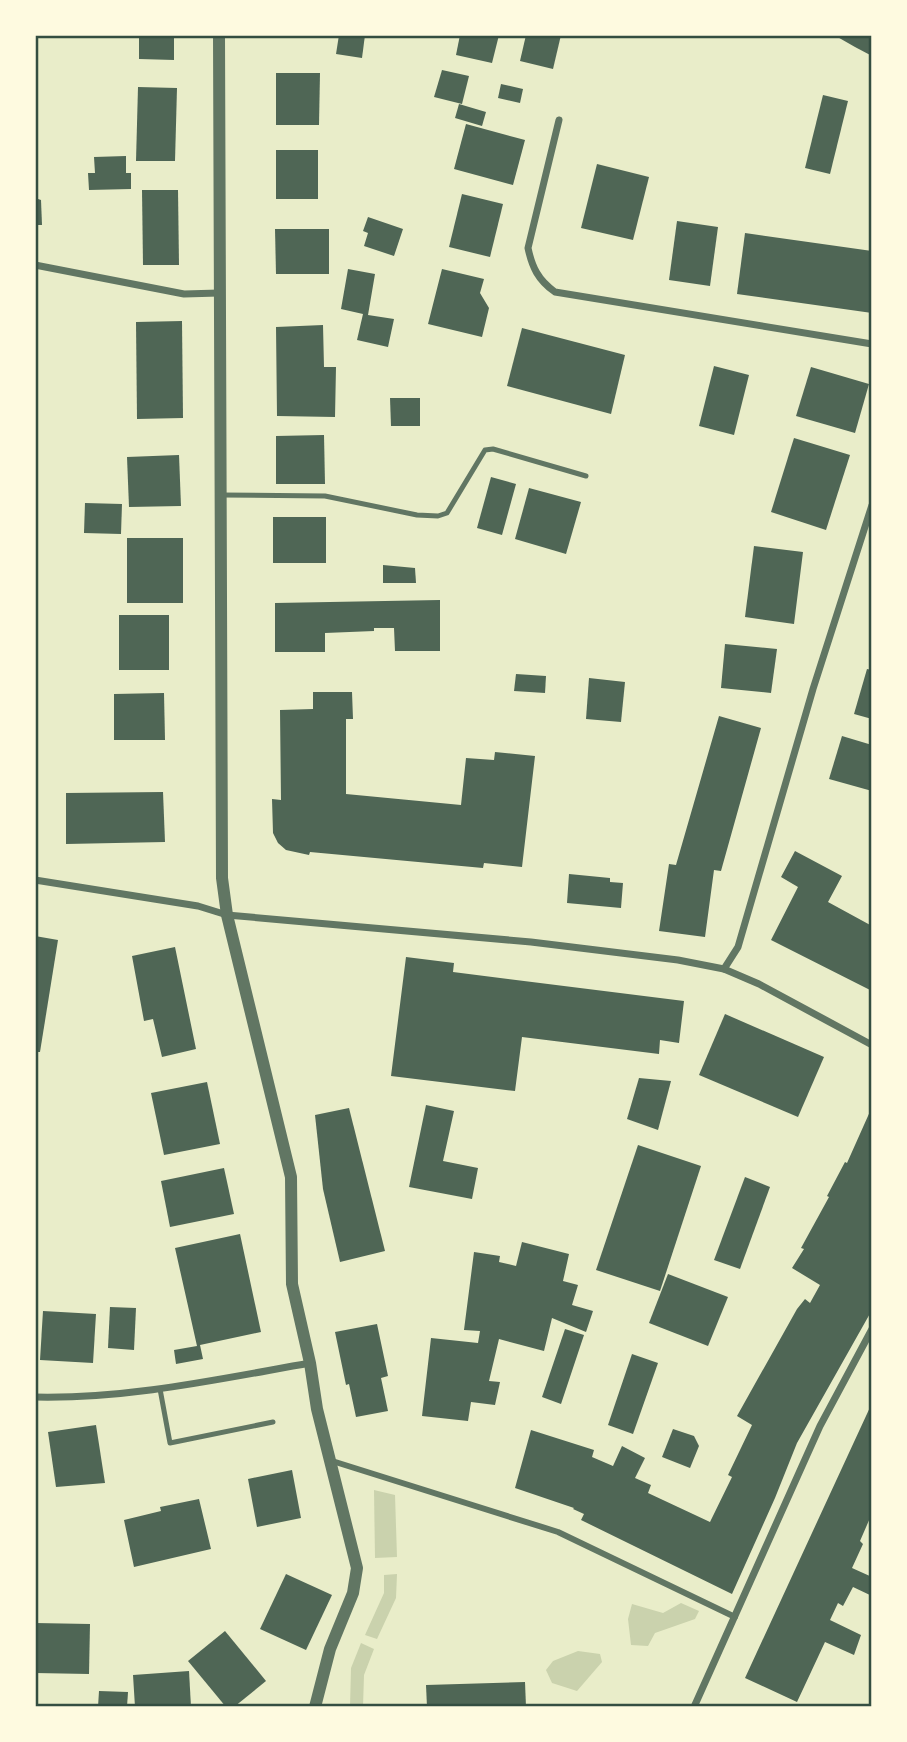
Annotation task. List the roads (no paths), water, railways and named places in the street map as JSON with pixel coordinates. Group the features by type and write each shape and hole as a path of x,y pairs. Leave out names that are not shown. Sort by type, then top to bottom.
{"street":[{"path":"219,35 221,864 227,915 291,1177 292,1284 310,1363 317,1409 357,1568 353,1593 330,1649 315,1707"},
{"path":"559,120 528,248 532,266 544,284 555,292 872,344"},
{"path":"35,265 184,293 219,293"},
{"path":"724,969 738,947 813,689 872,505"},
{"path":"35,880 198,906 227,915 531,942 678,960 724,969 760,984 872,1045"},
{"path":"694,1707 820,1426 872,1329"},
{"path":"35,1397 73,1398 160,1389 310,1363"},
{"path":"329,1460 558,1532 734,1616"}],"lane":[{"path":"220,495 325,496 417,515 438,516 447,513 455,502 485,450 493,449 586,476"},
{"path":"160,1389 170,1443 273,1422"}]}
